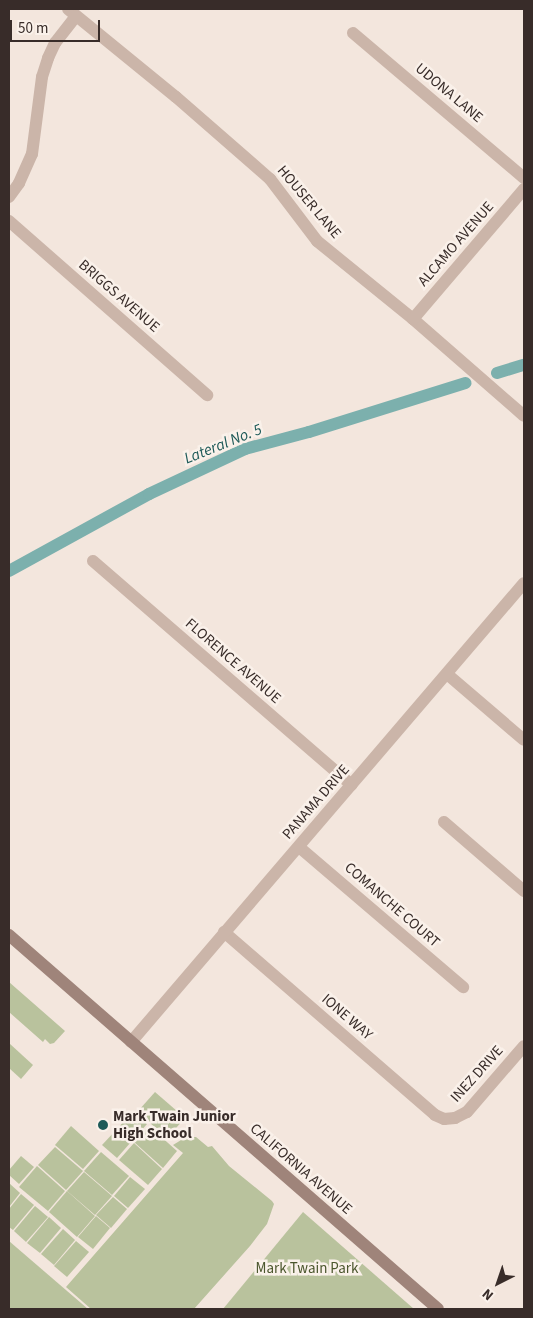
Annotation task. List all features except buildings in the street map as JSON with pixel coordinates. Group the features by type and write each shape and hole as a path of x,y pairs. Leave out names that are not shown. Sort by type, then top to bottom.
{"street":[{"path":"9,197 19,183 32,154 42,78 48,58 72,12"},
{"name":"HOUSER LANE","path":"72,12 176,97 270,179 317,241 413,319 524,416"},
{"name":"UDONA LANE","path":"354,33 524,178"},
{"name":"ALCAMO AVENUE","path":"413,319 524,189"},
{"name":"BRIGGS AVENUE","path":"9,221 207,395"},
{"name":"FLORENCE AVENUE","path":"93,561 352,785"},
{"name":"PANAMA DRIVE","path":"131,1042 523,586"},
{"path":"447,674 524,740"},
{"path":"444,822 524,891"},
{"name":"COMANCHE COURT","path":"299,847 463,987"},
{"name":"IONE WAY","path":"224,932 435,1115 451,1119"},
{"name":"CALIFORNIA AVENUE","path":"9,935 438,1309"},
{"name":"INEZ DRIVE","path":"451,1119 467,1112 524,1046"}],"green space":[{"path":"9,982 65,1031 54,1043 50,1044 45,1039 43,1042 9,1012"},
{"path":"9,1043 33,1065 21,1079 9,1068"},
{"path":"155,1092 185,1118 167,1138 141,1115 139,1110"},
{"path":"132,1112 147,1124 132,1141 118,1128"},
{"path":"71,1126 99,1151 83,1169 55,1145"},
{"path":"149,1126 177,1151 163,1168 134,1142"},
{"path":"117,1129 131,1142 117,1158 102,1145"},
{"path":"186,1137 196,1137 208,1147 212,1146 229,1166 272,1201 274,1204 267,1224 194,1309 91,1309 66,1287 183,1153 173,1145"},
{"path":"134,1143 162,1169 148,1185 119,1160"},
{"path":"55,1147 83,1171 66,1190 38,1165"},
{"path":"101,1152 129,1176 112,1195 84,1171"},
{"path":"21,1156 34,1167 19,1184 9,1175 9,1170"},
{"path":"37,1166 65,1191 48,1211 19,1187"},
{"path":"84,1172 112,1196 95,1215 67,1191"},
{"path":"130,1177 145,1189 128,1208 114,1196"},
{"path":"9,1183 20,1193 9,1207"},
{"path":"67,1191 95,1216 77,1237 49,1212"},
{"path":"21,1194 34,1205 13,1230 9,1227 9,1209"},
{"path":"113,1197 127,1209 111,1228 96,1215"},
{"path":"35,1206 48,1217 26,1242 14,1231"},
{"name":"Mark Twain Park","path":"303,1212 414,1309 223,1309"},
{"path":"96,1216 110,1228 93,1249 78,1237"},
{"path":"49,1217 61,1228 40,1253 27,1243"},
{"path":"63,1229 75,1240 54,1265 41,1254"},
{"path":"9,1241 88,1309 9,1309"},
{"path":"76,1241 89,1252 67,1277 54,1266"}],"waterway":[{"name":"Lateral No. 5","path":"497,373 524,365"},
{"name":"Lateral No. 5","path":"9,571 149,494 245,449 309,432 465,383"}],"place":[{"name":"Mark Twain Junior High School","path":"103,1125"}]}
